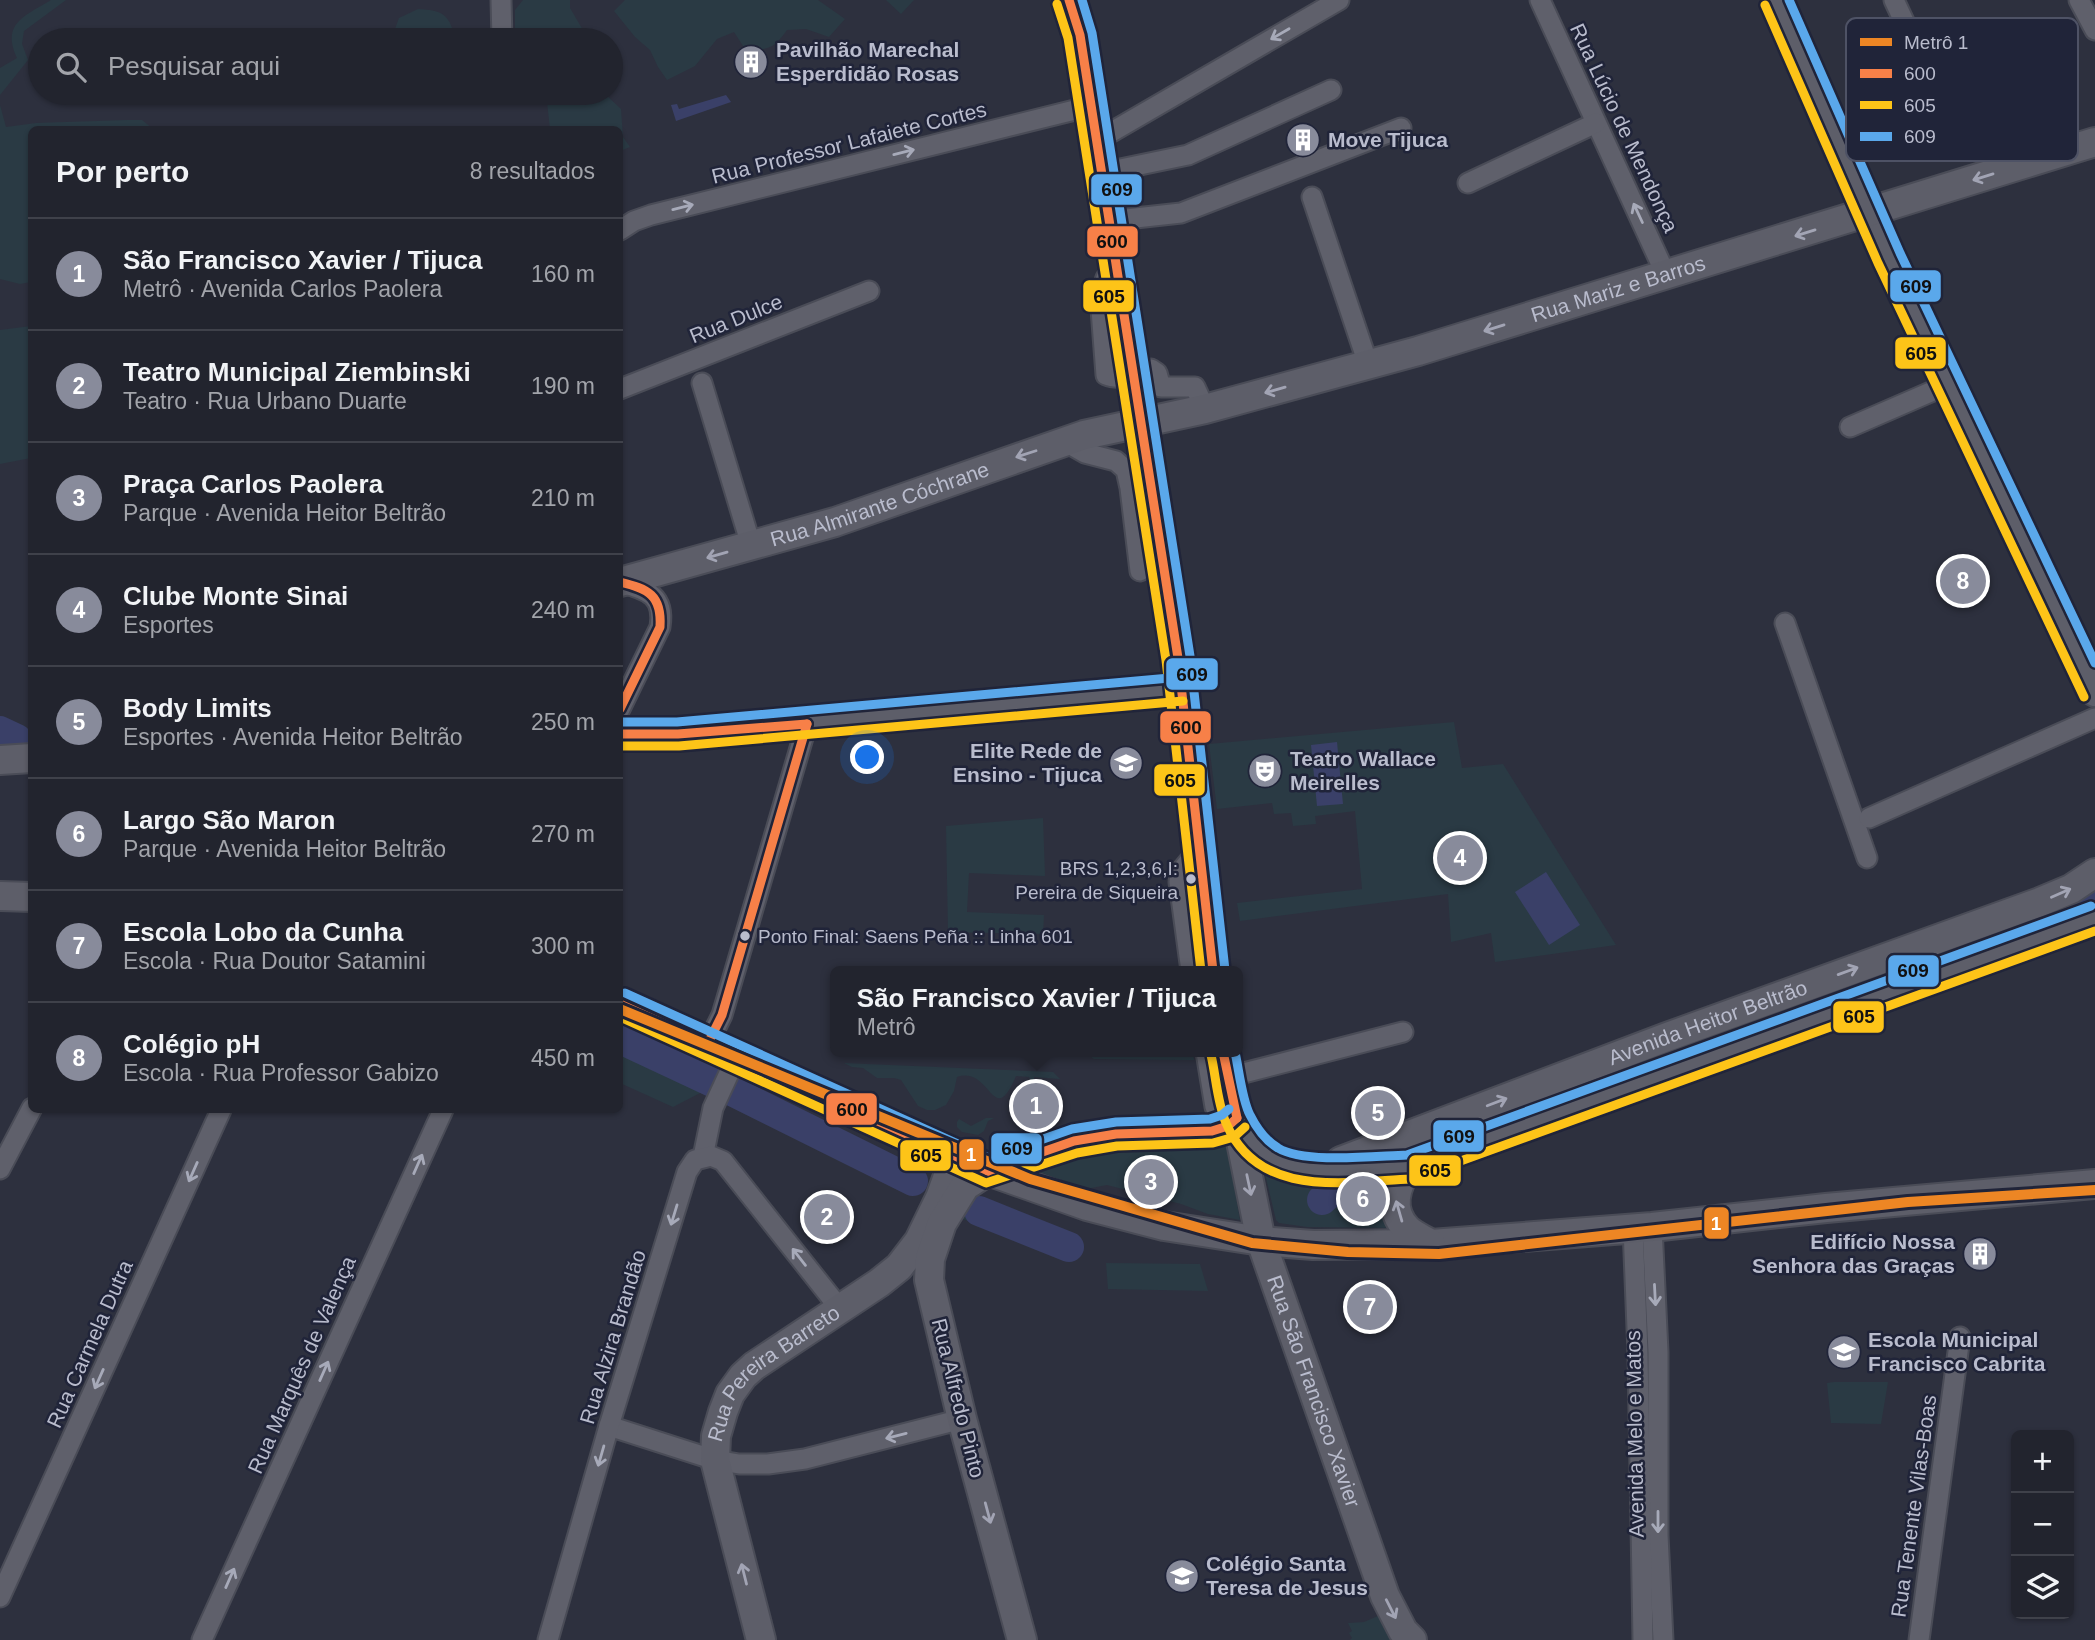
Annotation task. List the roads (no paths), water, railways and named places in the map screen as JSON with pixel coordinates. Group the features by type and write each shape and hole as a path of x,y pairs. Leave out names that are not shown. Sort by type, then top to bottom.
{"street":[{"path":"500,0 501,28"},
{"path":"1069,0 1080,35 1182,689 1212,966"},
{"path":"1096,141 1339,0"},
{"name":"Rua Lúcio de Mendonça","path":"1540,0 1666,275"},
{"path":"1776,0 1846,158"},
{"path":"1894,0 1902,18"},
{"path":"2079,0 2095,30"},
{"path":"1101,173 1188,155 1331,90"},
{"name":"Rua Professor Lafaiete Cortes","path":"623,228 634,220 651,215 1091,106"},
{"path":"1468,183 1596,123"},
{"path":"1108,221 1181,212 1401,128"},
{"name":"Rua Mariz e Barros","path":"2078,147 2095,142"},
{"path":"1847,161 1949,384 2095,692"},
{"name":"Rua Mariz e Barros","path":"1139,422 1205,410 1452,341 2034,161"},
{"path":"1312,197 1368,364"},
{"name":"Rua Dulce","path":"623,388 869,291"},
{"path":"1132,376 1151,369 1157,373 1161,387 1195,387 1205,410"},
{"path":"702,383 751,545"},
{"path":"1850,427 1949,384"},
{"name":"Rua Almirante Cóchrane","path":"623,581 835,522 1065,442 1139,422"},
{"path":"1065,442 1085,453 1115,461 1126,470 1140,571"},
{"path":"623,583 646,589 656,599 662,614 660,627 623,703"},
{"path":"1785,623 1867,858"},
{"path":"623,734 678,734 807,724 1182,689"},
{"path":"1869,818 2095,718"},
{"path":"708,1043 722,1015 807,724"},
{"path":"0,760 28,758"},
{"path":"1190,966 1179,882 1181,871 1199,849"},
{"name":"Avenida Heitor Beltrão","path":"1318,1169 1667,1037 2040,902 2071,889 2095,873"},
{"path":"0,896 28,897"},
{"name":"Avenida Heitor Beltrão","path":"1226,1112 1257,1148 1273,1160 1293,1167 1409,1167 2095,918"},
{"path":"623,1005 988,1171 1087,1206 1164,1226 1261,1241 1313,1245 1431,1244 2095,1184"},
{"path":"1226,1064 1404,1032"},
{"name":"Rua Alzira Brandão","path":"548,1640 609,1426 687,1172 695,1160 703,1157 713,1108 737,1056"},
{"path":"1208,1057 1226,1112"},
{"name":"Rua São Francisco Xavier","path":"1226,1064 1226,1112 1261,1241 1385,1596 1403,1631 1412,1640"},
{"name":"Rua Alfredo Pinto","path":"1023,1640 962,1419 929,1280 930,1259 942,1223 965,1186 988,1171 1074,1141 1116,1134 1212,1131 1228,1126 1226,1112"},
{"path":"0,1169 29,1113"},
{"name":"Rua Carmela Dutra","path":"0,1597 220,1113"},
{"name":"Rua Marquês de Valença","path":"202,1640 442,1113"},
{"name":"Rua Pereira Barreto","path":"761,1640 715,1460 716,1436 723,1412 730,1394 754,1366 841,1310 899,1267 919,1241 940,1198 948,1166 942,1152"},
{"path":"703,1157 711,1156 723,1161 841,1310"},
{"path":"1409,1167 1400,1180 1395,1206 1407,1229 1431,1244"},
{"name":"Avenida Melo e Matos","path":"1642,1227 1638,1353 1643,1640"},
{"name":"Avenida Melo e Matos","path":"1642,1227 1658,1352 1658,1535 1663,1640"},
{"path":"899,1267 920,1271 929,1280"},
{"name":"Rua Tenente Vilas-Boas","path":"1919,1640 1960,1337"},
{"path":"609,1426 715,1460 739,1464 768,1464 804,1459 962,1419"}],"water":[{"path":"726,95 731,102 676,121 671,105 677,104 679,109"},
{"path":"1337,742 1343,804 1317,806 1311,745"},
{"path":"1546,872 1580,925 1549,945 1515,892"}],"waterway":[{"path":"0,731 17,739"},
{"path":"1409,1152 2080,905 2095,897"},
{"path":"623,1040 714,1083"},
{"path":"734,1092 913,1181"},
{"path":"1322,1200 1331,1192"},
{"path":"979,1211 1069,1247"}],"metro line":[{"name":"1","path":"623,1010 1030,1179 1252,1243 1348,1252 1439,1254 1908,1202 2095,1190"}],"place":[{"name":"Pavilhão Marechal Esperdidão Rosas","path":"751,62"},
{"name":"Move Tijuca","path":"1303,140"},
{"name":"Colégio pH","path":"1963,581"},
{"name":"Elite Rede de Ensino - Tijuca","path":"1126,763"},
{"name":"Teatro Wallace Meirelles","path":"1265,771"},
{"name":"Clube Monte Sinai","path":"1460,858"},
{"name":"BRS 1,2,3,6,I: Pereira de Siqueira","path":"1191,879"},
{"name":"Ponto Final: Saens Peña :: Linha 601","path":"745,936"},
{"name":"São Francisco Xavier / Tijuca","path":"1036,1106"},
{"name":"Body Limits","path":"1378,1113"},
{"name":"Praça Carlos Paolera","path":"1151,1182"},
{"name":"Largo São Maron","path":"1363,1199"},
{"name":"Teatro Municipal Ziembinski","path":"827,1217"},
{"name":"Edifício Nossa Senhora das Graças","path":"1980,1254"},
{"name":"Escola Lobo da Cunha","path":"1370,1307"},
{"name":"Escola Municipal Francisco Cabrita","path":"1844,1352"},
{"name":"Colégio Santa Teresa de Jesus","path":"1182,1576"}]}
